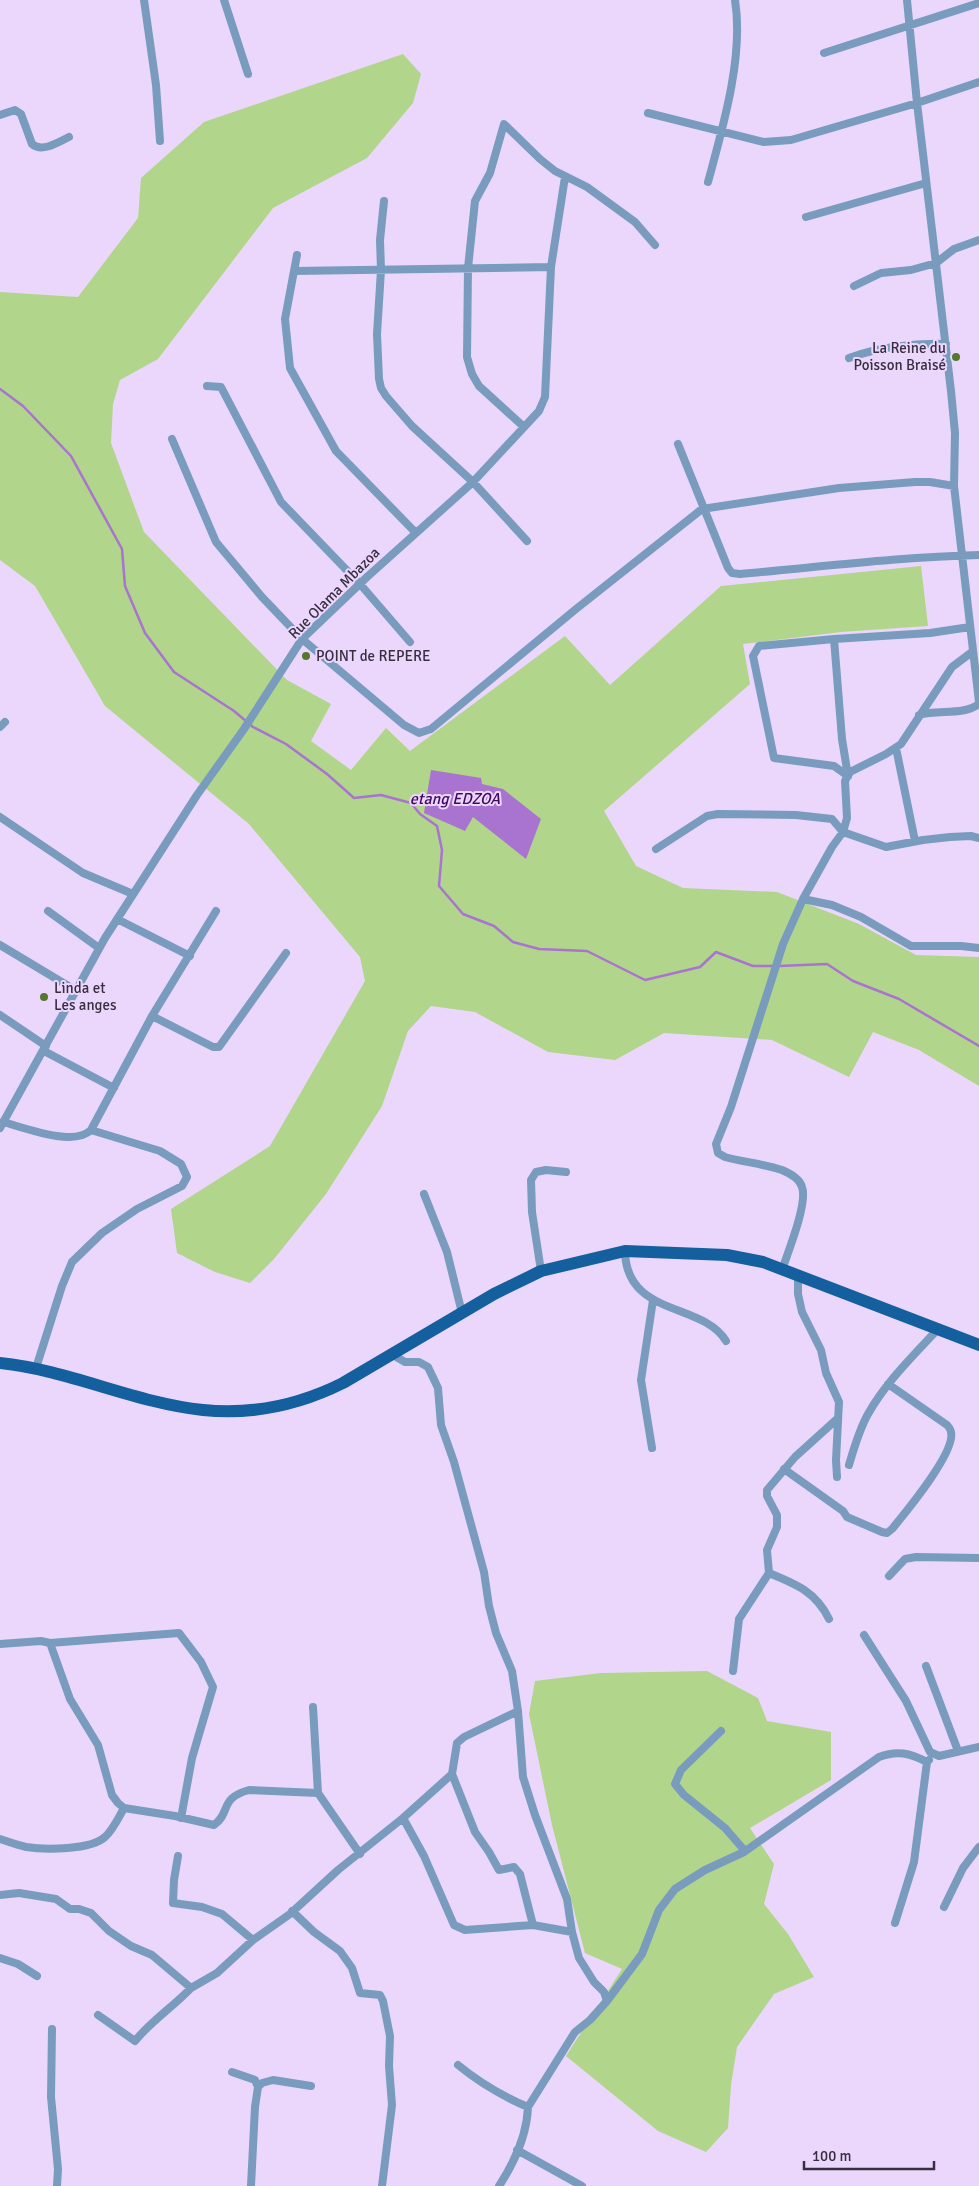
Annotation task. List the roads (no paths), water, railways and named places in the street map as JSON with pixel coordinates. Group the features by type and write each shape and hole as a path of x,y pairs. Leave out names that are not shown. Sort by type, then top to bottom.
{"main road":[{"path":"0,1363 36,1368 164,1402 202,1410 264,1409 296,1403 321,1394 393,1355 462,1313 541,1271 625,1251 727,1254 763,1262 979,1345"}],"street":[{"path":"144,0 156,85 160,141"},
{"path":"224,0 248,74"},
{"path":"708,182 722,131 736,51 738,31 735,0"},
{"path":"906,0 946,344 955,433 954,486 960,555 972,652 978,679 979,703 970,710 937,711 919,715"},
{"path":"824,53 979,3"},
{"path":"648,113 764,142 776,143 917,103 979,82"},
{"path":"0,114 15,110 21,114 32,144 35,147 43,148 70,138"},
{"path":"524,427 479,386 472,374 468,357 468,268 474,200 490,172 504,124 540,159 565,177 587,187 635,222 655,245"},
{"name":"Rue Olama Mbazoa","path":"2,1126 99,948 197,795 244,729 302,639 473,482 539,411 545,397 551,267 565,177"},
{"path":"806,216 926,183"},
{"path":"384,201 380,240 381,270 378,334 381,388 412,426 473,482 527,541"},
{"path":"854,286 881,273 911,270 936,263 954,249 979,240"},
{"path":"298,255 284,328 290,368 336,451 416,533"},
{"path":"294,271 551,267"},
{"path":"849,358 865,352 919,343 946,344"},
{"path":"207,386 221,387 282,502 360,584 410,642"},
{"path":"172,439 216,542 262,597 302,639 404,725 419,733 431,729 576,609 702,509 848,487 915,482 930,482 954,486"},
{"path":"678,444 702,509 732,573 740,574 833,566 917,556 979,555"},
{"path":"848,776 834,766 774,758 753,656 759,646 930,633 970,627"},
{"path":"834,640 842,739 848,776"},
{"path":"782,1270 800,1216 803,1198 802,1186 794,1177 782,1170 725,1157 718,1153 716,1144 731,1106 783,944 803,899 832,847 843,832 847,818 846,781 850,772 896,748 952,667 972,652"},
{"path":"896,748 914,841"},
{"path":"656,849 707,816 718,814 796,815 832,820 843,832 886,847 914,841 950,837 971,836 979,838"},
{"path":"0,817 83,873 133,894"},
{"path":"803,899 832,905 861,917 911,946 979,948"},
{"path":"48,911 99,948"},
{"path":"2,1126 62,1137 87,1135 152,1016 216,911"},
{"path":"117,919 190,956"},
{"path":"0,945 75,990"},
{"path":"152,1016 213,1047 219,1047 286,953"},
{"path":"0,1015 45,1048 114,1088"},
{"path":"36,1368 62,1286 72,1262 102,1233 137,1208 182,1186 187,1180 181,1164 160,1151 91,1130"},
{"path":"541,1271 532,1212 531,1180 536,1172 546,1170 566,1172"},
{"path":"424,1194 447,1252 462,1313"},
{"path":"625,1251 627,1271 642,1292 653,1300 715,1328 726,1341"},
{"path":"798,1275 798,1294 802,1312 821,1350 826,1373 839,1402 837,1419 837,1476"},
{"path":"652,1448 640,1380 653,1300"},
{"path":"849,1465 864,1422 888,1384 938,1329"},
{"path":"393,1355 405,1362 419,1362 428,1367 438,1388 441,1425 454,1462 479,1554 496,1633 512,1671 518,1711 523,1777 535,1815 567,1899 572,1932 579,1958 594,1982 604,1992 607,2000"},
{"path":"784,1469 843,1511 847,1517 882,1532 892,1529 918,1498 946,1452 951,1431 947,1425 888,1384"},
{"path":"734,1671 736,1631 739,1619 769,1573 767,1550 776,1527 777,1515 767,1496 767,1490 784,1469 819,1433 837,1419"},
{"path":"890,1576 905,1559 916,1557 979,1558"},
{"path":"769,1573 808,1592 823,1607 829,1620"},
{"path":"0,1644 179,1632 201,1662 213,1687 192,1758 182,1818"},
{"path":"864,1634 906,1701 930,1752 938,1756 979,1747"},
{"path":"50,1642 70,1699 98,1745 112,1794 124,1808 182,1818 214,1826 230,1798 238,1793 249,1790 318,1793"},
{"path":"926,1666 958,1752"},
{"path":"312,1707 318,1793 360,1854"},
{"path":"518,1711 464,1737 458,1743 452,1774 475,1832 499,1870 514,1867 520,1874 533,1925"},
{"path":"720,1731 681,1770 675,1784 684,1795 725,1828 745,1851"},
{"path":"499,2186 510,2168 517,2150 528,2107 575,2032 590,2020 642,1954 659,1910 675,1889 705,1870 745,1851 879,1757 892,1752 913,1754 927,1762"},
{"path":"895,1923 914,1862 922,1813 927,1762 934,1754"},
{"path":"98,2015 135,2041 145,2028 175,2005 191,1988 217,1973 253,1940 292,1912 338,1870 403,1818 452,1774"},
{"path":"0,1839 27,1847 86,1846 97,1843 106,1836 124,1808"},
{"path":"403,1818 424,1856 454,1925 465,1930 533,1925 572,1932"},
{"path":"944,1907 963,1868 979,1847"},
{"path":"178,1856 173,1903 222,1914 253,1940"},
{"path":"0,1895 19,1893 56,1899 70,1909 79,1909 91,1913 110,1931 131,1946 152,1955 191,1988"},
{"path":"292,1912 340,1952 352,1968 360,1993 380,1995 383,2001 390,2036 389,2066 392,2105 382,2186"},
{"path":"0,1958 18,1964 37,1976"},
{"path":"52,2028 52,2097 58,2186"},
{"path":"458,2065 474,2078 506,2098 528,2107"},
{"path":"232,2072 255,2080 258,2087 251,2186"},
{"path":"258,2087 262,2083 273,2080 311,2086"},
{"path":"517,2150 582,2186"}],"water":[{"name":"etang EDZOA","path":"431,770 481,778 482,784 503,789 541,819 526,859 473,817 465,831 424,813"}],"waterway":[{"path":"0,389 23,406 71,456 122,549 125,586 145,633 174,672 234,711 253,727 286,744 327,774 354,798 381,795 411,803 420,814 437,826 442,850 439,886 463,914 494,926 513,942 539,949 587,951 645,980 700,967 716,952 753,966 774,966"},
{"path":"779,966 827,964 853,981 899,999 979,1046"}],"place":[{"name":"La Reine du Poisson Braisé","path":"956,357"},
{"name":"POINT de REPERE","path":"306,656"},
{"name":"Linda et Les anges","path":"44,997"}]}
